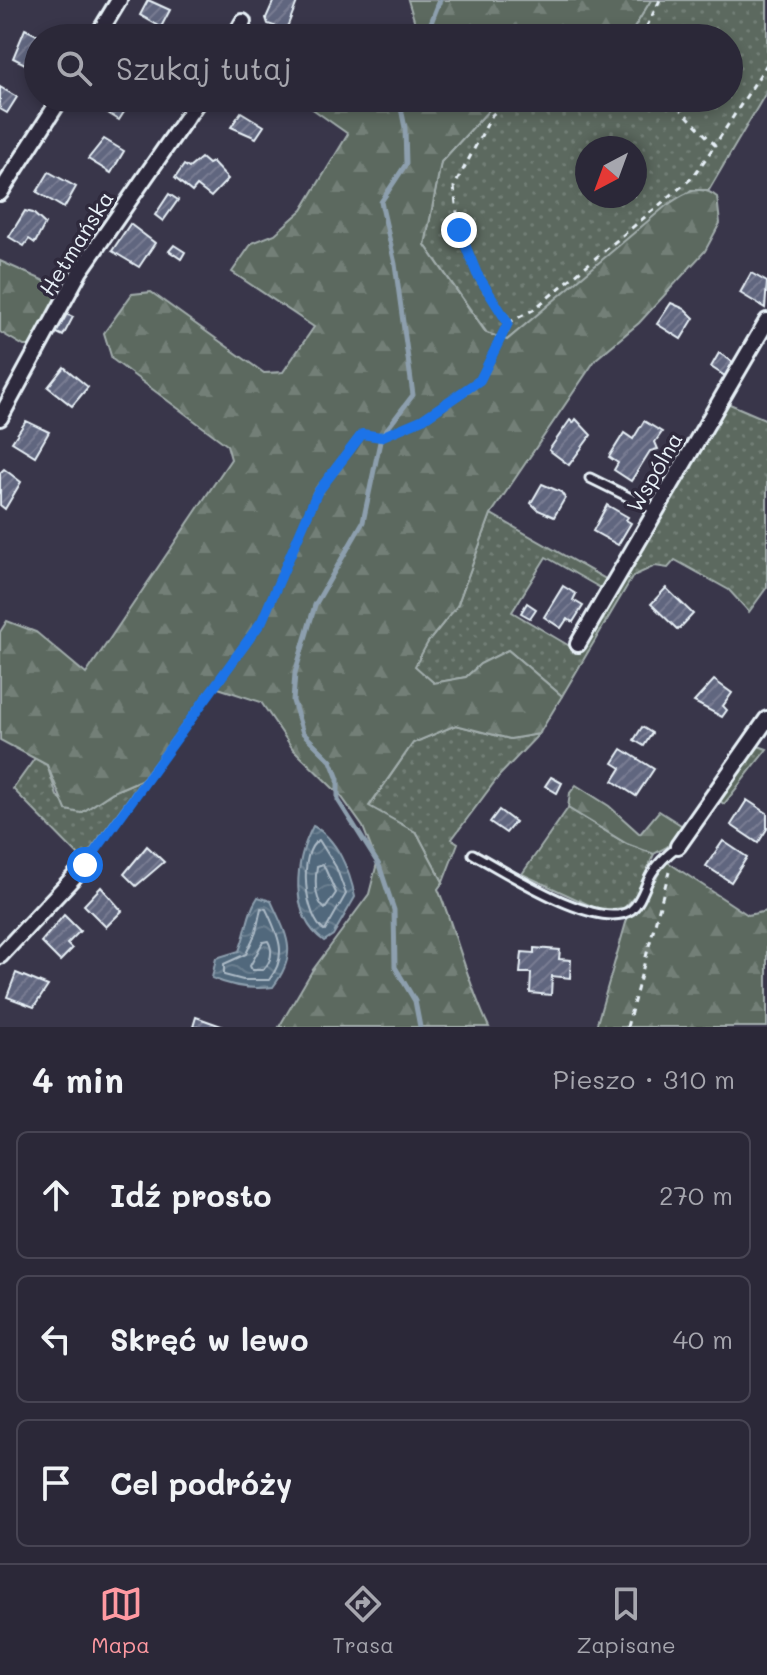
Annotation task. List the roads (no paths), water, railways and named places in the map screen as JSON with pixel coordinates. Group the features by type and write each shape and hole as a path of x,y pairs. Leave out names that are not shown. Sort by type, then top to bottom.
{"street":[{"path":"104,24 119,0"},
{"path":"0,193 52,112"},
{"name":"Hetmańska","path":"0,418 80,271 190,112"},
{"name":"Wspólna","path":"578,644 767,321"},
{"path":"678,846 762,736 767,719"},
{"path":"0,956 85,865"}],"lane":[{"path":"590,478 657,511"},
{"path":"473,854 572,905 607,917 630,910 638,903 652,873 678,846"}],"water":[{"path":"313,826 336,847 350,877 355,897 333,935 324,941 312,930 305,917 298,887 302,855"},
{"path":"258,897 271,901 286,935 288,954 281,975 273,987 265,988 242,987 212,978 216,958 239,951"}],"waterway":[{"path":"431,24 440,0"},
{"path":"402,112 406,164 381,202 395,264 413,395 381,437 363,522 315,605 295,673 293,701 303,733 331,761 338,779 338,800 379,865 394,910 395,967 415,1001 420,1027"}]}
